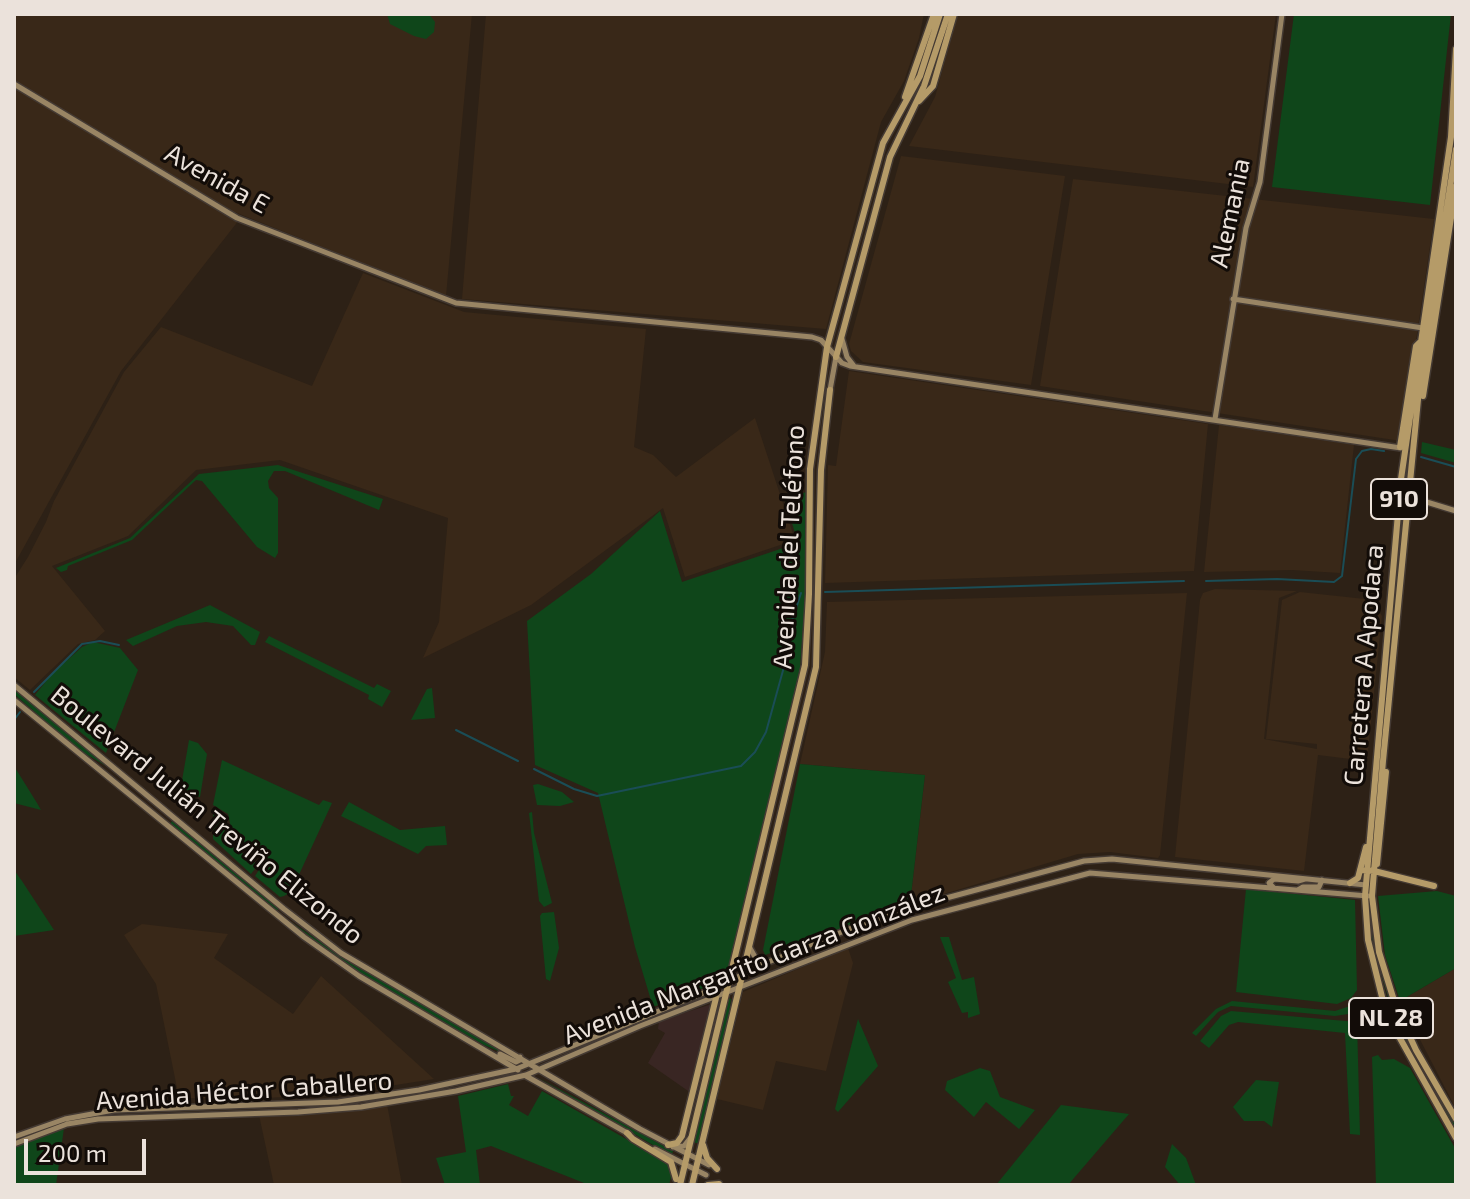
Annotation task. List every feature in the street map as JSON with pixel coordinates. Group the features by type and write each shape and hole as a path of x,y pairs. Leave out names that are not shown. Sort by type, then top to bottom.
{"main road":[{"path":"903,107 934,14"},
{"name":"Avenida del Teléfono","path":"692,1185 816,667 821,470 836,357 890,157 916,103 940,14"},
{"path":"916,103 933,86 951,14"},
{"name":"Avenida del Teléfono","path":"676,1183 685,1166 694,1133 805,665 810,469 827,347 887,133 924,78 951,14"},
{"name":"Alemania","path":"1215,419 1246,228 1260,182 1282,14"},
{"name":"910","path":"1456,49 1456,59"},
{"name":"Carretera A Apodaca","path":"1367,871 1404,496 1402,448 1440,219 1456,59"},
{"name":"Avenida E","path":"14,84 237,218 456,303 812,337 821,340 827,347"},
{"name":"Carretera A Apodaca","path":"1423,328 1456,149"},
{"path":"1417,418 1432,345 1456,186"},
{"path":"1233,299 1423,328"},
{"path":"841,336 844,350 855,367"},
{"name":"Carretera A Apodaca","path":"1369,886 1368,844 1404,496 1417,418 1421,344"},
{"path":"827,347 845,365 855,367 1402,448"},
{"path":"1404,496 1456,511"},
{"path":"809,594 820,593"},
{"path":"1350,883 1367,871 1379,855 1399,630"},
{"name":"Boulevard Julián Treviño Elizondo","path":"14,685 320,937 368,970 519,1055 670,1146 713,1167"},
{"name":"Boulevard Julián Treviño Elizondo","path":"14,700 304,937 359,976 627,1133 706,1175"},
{"name":"Avenida Margarito Garza González","path":"516,1069 730,982 766,963 909,908 1092,860 1112,859 1369,886"},
{"path":"1367,871 1434,886"},
{"name":"Avenida Margarito Garza González","path":"526,1075 912,920 1090,873 1369,896"},
{"path":"1276,889 1269,883 1274,879 1298,881 1306,878"},
{"path":"1298,891 1303,887 1319,887 1322,880"},
{"name":"NL 28","path":"1369,886 1368,940 1383,1001 1397,1033 1456,1138"},
{"name":"NL 28","path":"1369,896 1379,952 1396,1007 1416,1050 1456,1119"},
{"path":"750,948 757,959 766,963"},
{"path":"670,1146 682,1136 716,998"},
{"path":"480,1046 516,1062 520,1060 519,1055"},
{"path":"499,1073 502,1059"},
{"name":"Avenida Héctor Caballero","path":"14,1137 90,1113 338,1102 419,1090 516,1069"},
{"name":"Avenida Héctor Caballero","path":"14,1144 67,1124 98,1119 309,1112 361,1107 526,1075"},
{"path":"194,1108 194,1116"},
{"path":"627,1133 671,1162 676,1183"},
{"path":"670,1146 684,1146 694,1133"},
{"path":"703,1138 705,1154 713,1167"},
{"path":"708,1185 719,1184"}],"shaded area":[{"path":"14,14 472,14 446,296 232,211 14,80"},
{"path":"486,14 924,14 904,81 881,122 826,329 462,299"},
{"path":"958,14 1276,14 1253,187 909,146 935,97"},
{"path":"14,86 239,220 121,371 14,565"},
{"path":"901,156 1065,176 1031,385 863,362 851,351 849,344"},
{"path":"1073,179 1434,219 1401,441 1040,386"},
{"path":"363,273 464,312 646,329 634,447 653,455 676,477 755,418 795,540 685,577 663,508 531,605 423,658 439,622 448,518 280,460 196,470 128,536 52,566 105,631 95,640 78,644 30,690 14,677 14,579 124,372 161,327 312,386"},
{"path":"849,371 1208,424 1194,571 825,583 828,465 836,466"},
{"path":"1219,425 1354,445 1340,573 1292,570 1204,572"},
{"path":"1215,589 1297,591 1279,598 1264,739 1317,749 1317,744 1266,739 1282,600 1300,592 1365,599 1375,605 1382,616 1367,761 1318,755 1304,871 1175,857 1200,600 1203,593"},
{"path":"1187,593 1158,858 1110,852 1078,854 910,904 925,775 800,764 825,652 827,602"},
{"path":"142,924 228,934 214,958 293,1014 321,976 434,1079 338,1094 247,1099 179,1098 156,984 124,935"},
{"path":"848,948 853,963 826,1071 776,1061 763,1110 717,1099 743,992"},
{"path":"1456,968 1456,1109 1400,1001"},
{"path":"712,1004 691,1093 648,1063 665,1033 658,1029 659,1021"},
{"path":"387,1104 402,1185 274,1185 259,1115"}],"green space":[{"path":"387,14 429,14 435,22 434,32 426,39 414,36 390,24"},
{"path":"1294,14 1451,14 1430,205 1272,187"},
{"path":"1422,442 1456,450 1456,463 1421,453"},
{"path":"278,465 383,499 379,510 285,471 274,471 268,481 269,488 278,498 278,553 275,558 257,547 202,481 196,480 132,540 68,566 67,570 61,572 56,568 130,538 199,474"},
{"path":"806,492 805,599 800,668 731,962 722,981 653,1007 635,947 598,793 535,765 527,621 591,574 660,511 682,582 798,543 785,500"},
{"path":"210,605 260,632 255,645 251,645 233,626 206,622 177,626 133,646 126,640"},
{"path":"269,636 374,688 377,684 391,691 382,707 368,699 369,695 265,642"},
{"path":"93,642 120,648 138,670 106,753 35,695 52,674 82,647"},
{"path":"432,688 435,718 411,720 427,689"},
{"path":"14,689 106,766 79,750 14,694"},
{"path":"189,740 198,743 207,754 200,797 180,792"},
{"path":"222,760 319,805 323,800 332,803 291,892 284,896 280,897 255,876 266,859 247,843 244,846 233,837 228,814 213,805"},
{"path":"800,764 925,775 910,904 765,955 763,950"},
{"path":"14,766 37,803 41,810 14,803"},
{"path":"533,785 562,792 574,802 560,806 537,805"},
{"path":"349,802 400,830 445,826 447,845 426,846 418,854 341,816"},
{"path":"532,812 534,833 552,903 544,907 539,901 529,813"},
{"path":"213,814 224,819 229,843 258,865 251,874 213,839"},
{"path":"172,821 279,909 170,824"},
{"path":"14,870 22,881 54,930 14,936"},
{"path":"1246,889 1355,900 1357,990 1351,998 1337,1004 1236,992"},
{"path":"1437,891 1456,896 1456,968 1400,1001 1385,955 1378,896"},
{"path":"1368,902 1374,945 1388,995 1406,1036 1456,1126 1456,1132 1392,1012 1373,945"},
{"path":"554,912 559,948 550,981 546,979 540,916"},
{"path":"290,921 352,964 517,1059 484,1045 374,982 342,962"},
{"path":"940,937 949,937 962,980 974,977 980,1014 968,1018 968,1012 962,1013 948,982 956,978"},
{"path":"728,998 731,999 728,1022 699,1143 696,1143 694,1142"},
{"path":"1232,1001 1335,1011 1356,1004 1356,1009 1335,1016 1231,1006 1218,1012 1196,1036 1192,1033 1216,1009"},
{"path":"1231,1011 1357,1022 1360,1135 1350,1134 1345,1033 1238,1022 1229,1025 1209,1048 1200,1041 1221,1016"},
{"path":"858,1019 878,1066 838,1112 835,1109"},
{"path":"1378,1055 1382,1060 1394,1059 1410,1068 1456,1150 1456,1185 1376,1185 1372,1057"},
{"path":"980,1068 990,1071 1000,1097 1035,1110 1019,1129 986,1102 974,1117 945,1090 947,1081"},
{"path":"537,1077 673,1151 672,1154 670,1155"},
{"path":"1256,1080 1279,1082 1272,1127 1264,1121 1244,1121 1233,1107"},
{"path":"508,1084 511,1096 514,1096 509,1105 528,1116 542,1091 670,1164 672,1173 669,1185 589,1185 491,1146 476,1150 480,1185 445,1185 436,1158 466,1152 458,1096"},
{"path":"1061,1105 1129,1114 1068,1185 996,1185"},
{"path":"64,1128 56,1185 14,1185 14,1147"},
{"path":"1172,1144 1186,1158 1196,1185 1180,1185 1165,1167"}],"waterway":[{"path":"1206,581 1277,579 1334,582 1342,576 1356,459 1362,451 1384,451"},
{"path":"1421,457 1456,467"},
{"path":"825,592 1184,581"},
{"path":"534,769 574,789 597,796 741,766 755,752 766,732 787,656 787,636 801,593"},
{"path":"34,692 82,644 100,641 119,645"},
{"path":"14,720 20,712"},
{"path":"456,730 518,761"}]}
